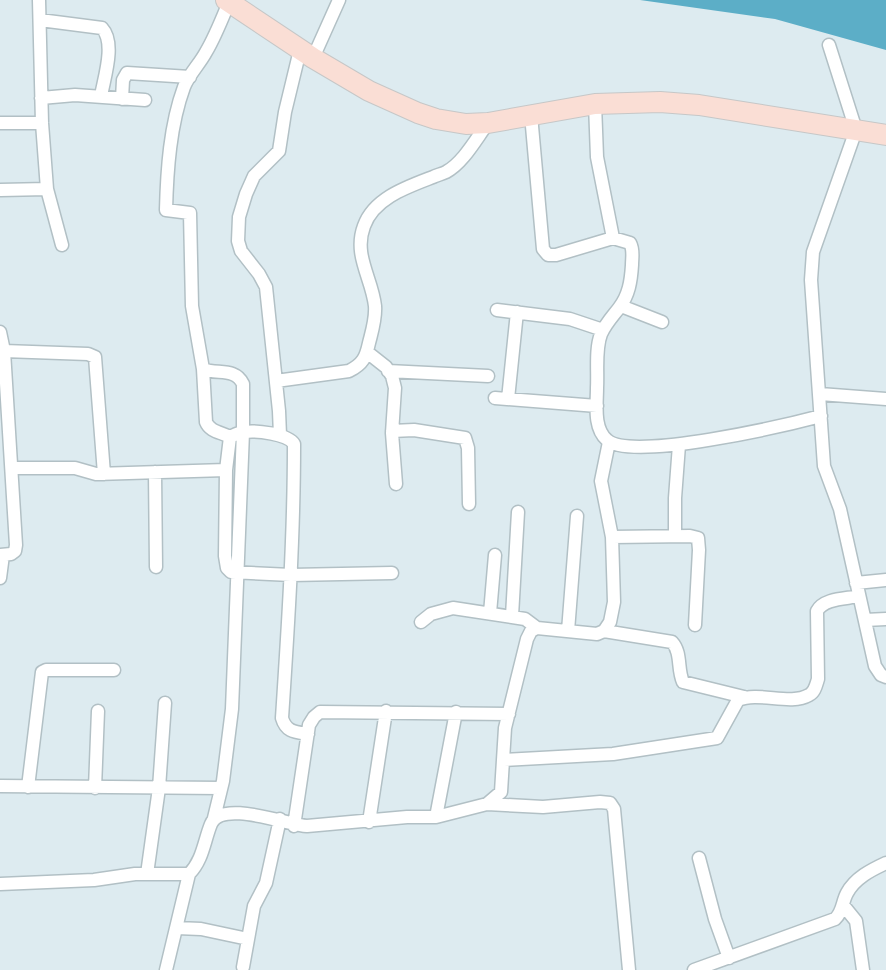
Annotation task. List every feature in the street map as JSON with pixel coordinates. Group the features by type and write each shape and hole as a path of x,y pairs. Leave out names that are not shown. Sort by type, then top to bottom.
{"main road":[{"path":"228,1 306,54 369,91 417,113 451,122 488,123 595,104 640,102 682,104 886,135"}],"street":[{"path":"39,0 42,123 47,189 62,245"},
{"path":"280,435 266,287 241,251 238,241 239,217 254,176 279,151 285,112 306,54 339,0"},
{"path":"228,1 207,52 184,87 166,182 166,210 190,213 192,306 203,369 208,427 230,437 243,432 280,435 292,440 294,444 291,575 282,718 284,726 290,731 308,734"},
{"path":"40,20 102,28 108,34 109,46 100,96"},
{"path":"829,45 856,130 813,252 811,280 824,466 840,509 875,666 886,678"},
{"path":"122,99 123,80 127,73 190,76"},
{"path":"41,98 75,95 145,100"},
{"path":"595,104 597,157 613,238"},
{"path":"531,115 543,249 548,255 556,255 613,238 630,243 633,249 631,283 621,306 600,337 597,406 601,434 609,442 620,446 679,445 777,427 821,416"},
{"path":"0,123 42,123"},
{"path":"276,381 349,371 360,365 367,352 375,319 375,306 361,259 360,243 364,225 374,208 391,195 446,172 458,162 488,123"},
{"path":"0,190 47,189"},
{"path":"621,306 662,322"},
{"path":"497,310 570,319 603,330"},
{"path":"508,399 517,312"},
{"path":"0,332 4,351 16,545 15,551 11,554 2,555 0,579"},
{"path":"4,351 88,354 95,357 104,474"},
{"path":"367,352 392,376 395,388 392,452 396,484"},
{"path":"166,970 189,874 198,861 214,818 221,788 232,709 243,384 240,377 230,372 203,369"},
{"path":"388,371 488,376"},
{"path":"820,394 886,399"},
{"path":"495,398 597,406"},
{"path":"392,431 414,430 465,438 468,447 469,504"},
{"path":"230,437 226,470 225,556 227,568 231,572 291,575 392,573"},
{"path":"604,631 610,622 614,602 612,537 601,482 609,442"},
{"path":"675,536 679,445"},
{"path":"12,468 75,468 96,474 226,470"},
{"path":"155,472 156,567"},
{"path":"512,616 518,512"},
{"path":"568,631 577,516"},
{"path":"612,537 690,536 698,538 695,625"},
{"path":"490,613 495,555"},
{"path":"856,583 886,580"},
{"path":"421,622 431,614 453,608 525,619 537,628 597,634 604,631 672,642 677,648 683,682 744,697 801,698 810,695 815,690 818,679 817,610 826,602 859,596"},
{"path":"865,620 886,619"},
{"path":"487,804 501,792 504,737 509,714 526,639 537,628"},
{"path":"28,787 42,672 46,669 114,670"},
{"path":"504,760 612,754 711,741 721,733 738,700 744,697"},
{"path":"147,874 159,788 165,703"},
{"path":"95,788 98,711"},
{"path":"369,822 386,711"},
{"path":"294,826 309,725 320,712 509,714"},
{"path":"436,817 456,712"},
{"path":"0,786 221,788"},
{"path":"214,818 221,813 251,815 280,819 294,826 369,822 407,817 436,817 487,804 543,807 610,803 614,809 629,970"},
{"path":"243,967 254,906 266,883 280,819"},
{"path":"699,858 715,919 729,958"},
{"path":"694,970 832,921 838,917 846,894 859,879 886,862"},
{"path":"0,884 94,880 147,874 189,874"},
{"path":"843,905 856,921 863,970"},
{"path":"177,928 201,929 248,939"}],"water":[{"path":"640,0 886,0 886,50 775,19"}]}
